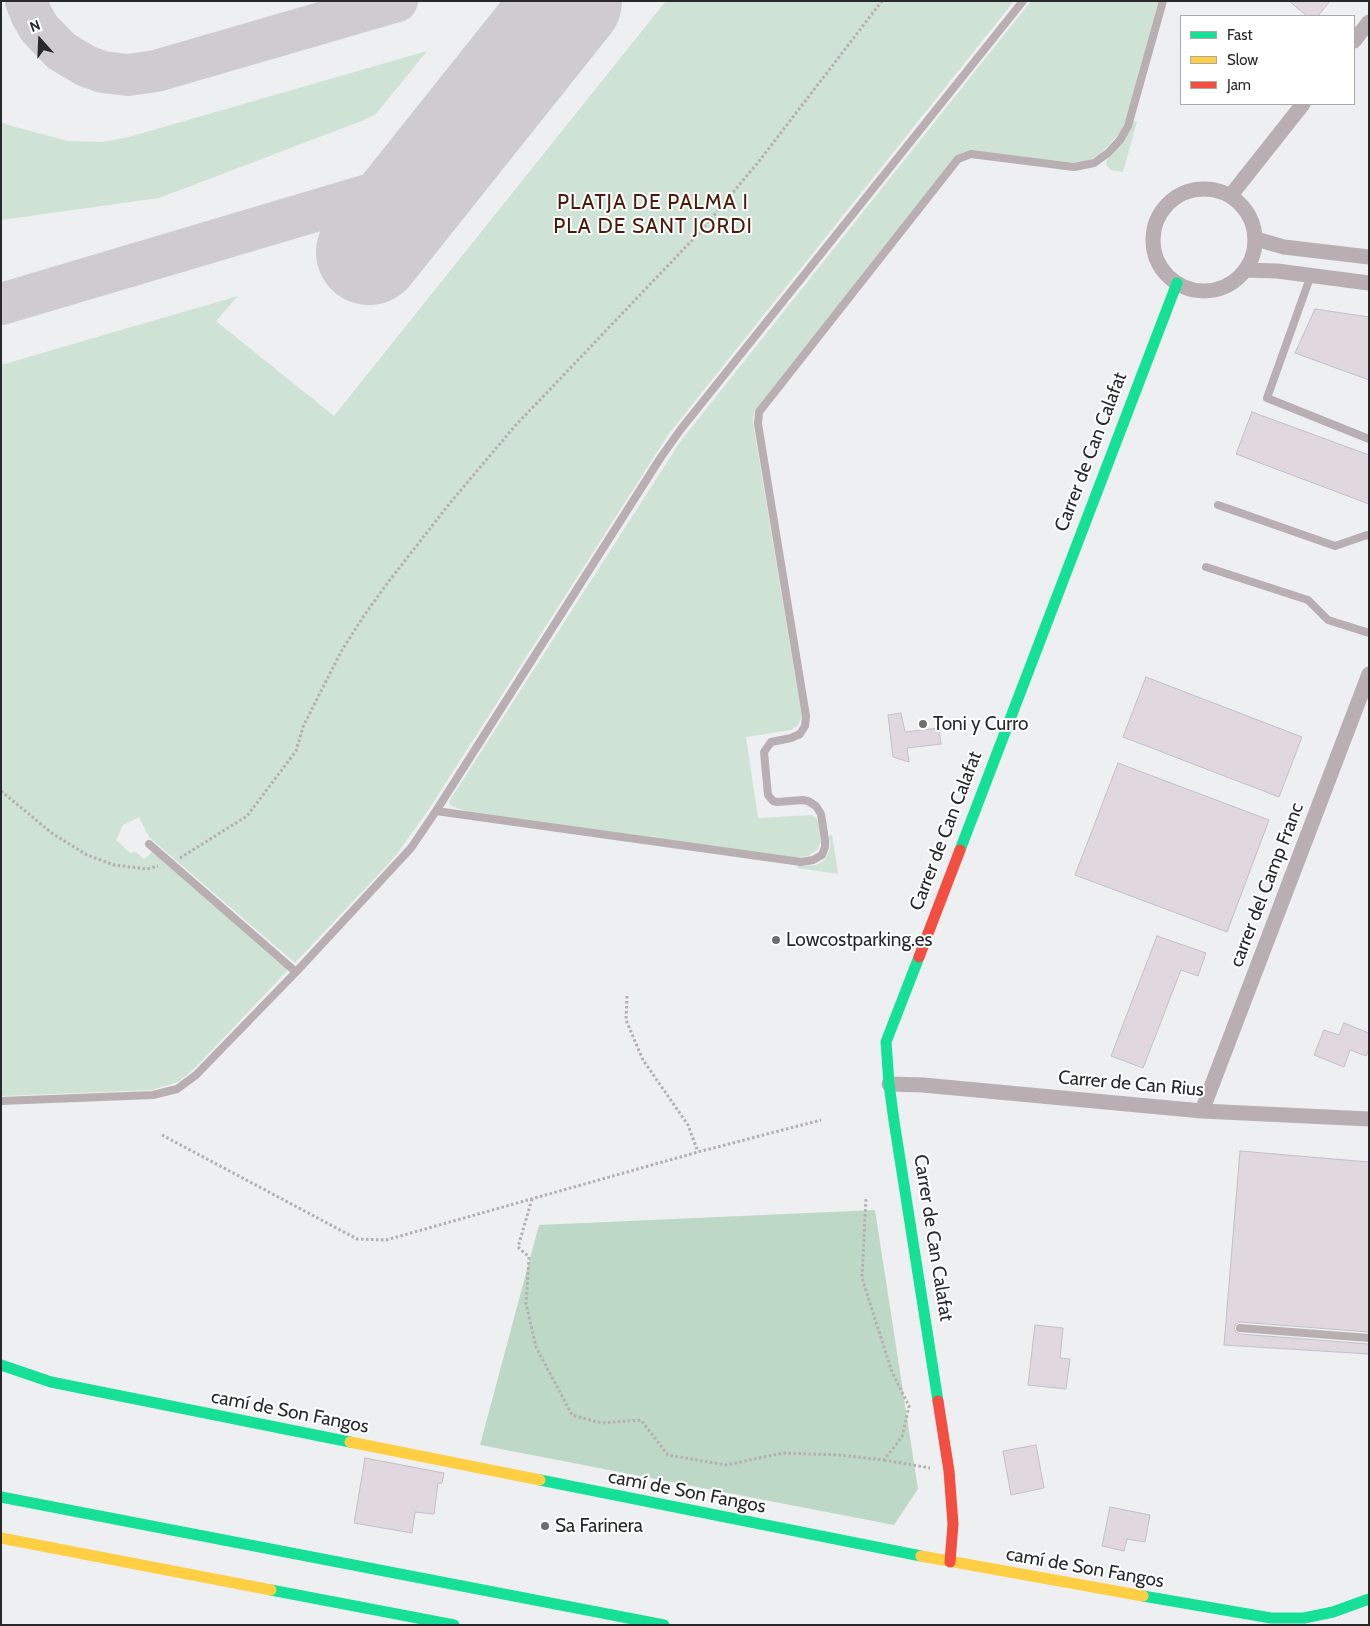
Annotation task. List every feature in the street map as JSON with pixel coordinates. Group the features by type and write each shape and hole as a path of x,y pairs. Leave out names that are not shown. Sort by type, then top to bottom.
{"main road":[{"name":"Carrer de Can Calafat","path":"950,1562 953,1524 949,1470 889,1084 886,1042 1177,283"},
{"name":"camí de Son Fangos","path":"1,1364 51,1382 950,1562 1271,1618 1304,1618 1350,1607 1369,1599"},
{"path":"1,1497 664,1625"},
{"path":"1,1538 454,1625"}],"street":[{"path":"1355,40 1369,22"},
{"path":"1231,195 1302,105"},
{"path":"1196,188 1214,188 1231,195 1244,206 1253,221 1256,239 1254,255 1246,270 1235,281 1222,288 1206,291 1191,290 1177,283 1163,272 1155,256 1152,238 1156,220 1165,205 1179,194 1196,188"},
{"path":"1256,239 1284,247 1369,257"},
{"path":"1246,270 1277,271 1369,283"},
{"name":"carrer del Camp Franc","path":"1202,1111 1363,703 1369,674"},
{"name":"Carrer de Can Rius","path":"889,1084 933,1086 1202,1111 1369,1118"}],"lane":[{"path":"1,1102 153,1095 177,1089 196,1075 395,866 411,848 436,811 656,465 681,429 1023,1"},
{"path":"436,811 801,862 813,860 822,855 825,840 821,814 816,806 803,800 777,802 773,801 768,794 764,752 771,742 800,734 805,726 806,716 758,424 759,412 958,159 971,154 1074,166 1094,163 1108,153 1120,140 1128,126 1163,1"},
{"path":"1311,275 1267,398 1369,439"},
{"path":"1218,505 1335,546 1369,536"},
{"path":"1206,567 1308,600 1328,620 1369,632"},
{"path":"149,844 296,972"},
{"path":"1240,1328 1369,1338"}],"path":[{"path":"1,791 53,834 87,855 114,865 147,869 171,862 247,816 296,751 303,727 319,695 342,650 363,617 444,510 514,427 700,232 760,160 882,1"},
{"path":"627,996 626,1020 644,1060 688,1125 698,1152"},
{"path":"162,1135 357,1239 386,1240 698,1152 821,1120"},
{"path":"866,1198 862,1278 892,1372 908,1406 902,1436 884,1460"},
{"path":"532,1199 518,1248 530,1257 526,1304 536,1347 572,1415 601,1423 641,1420 668,1454 726,1465 783,1453 840,1455 949,1470"}],"green space":[{"path":"666,1 1014,1 668,435 429,809 391,861 295,963 149,837 139,817 123,825 116,840 130,853 136,852 144,859 152,852 156,853 288,970 195,1068 178,1082 152,1090 1,1096 1,365 238,296 216,321 334,416"},
{"path":"1031,1 1159,1 1127,118 1119,134 1100,154 1085,162 1077,163 975,151 960,154 755,411 753,416 802,717 798,725 791,730 746,737 758,818 812,815 817,819 820,828 821,842 817,850 808,856 796,858 466,811 449,804 680,442"},
{"path":"427,51 376,114 364,120 159,198 1,220 1,122 68,141 102,142 129,137"},
{"path":"1134,121 1137,122 1123,172 1111,170 1106,165 1107,160 1124,139"},
{"path":"832,835 838,874 797,868 798,866 816,865 825,860 830,849 829,836"},
{"path":"875,1210 918,1489 894,1525 480,1445 539,1225"}],"building":[{"path":"1289,1 1330,1 1319,15 1306,15"},
{"path":"1315,309 1369,317 1369,380 1295,353"},
{"path":"1252,412 1369,455 1369,504 1236,454"},
{"path":"1146,677 1302,737 1279,797 1123,737"},
{"path":"901,713 905,732 939,728 941,744 907,748 909,762 893,757 888,715"},
{"path":"1118,763 1269,820 1227,932 1075,875"},
{"path":"1157,936 1206,953 1198,976 1181,970 1143,1068 1111,1056"},
{"path":"1344,1023 1369,1033 1369,1049 1366,1056 1350,1050 1344,1067 1314,1055 1324,1030 1339,1035"},
{"path":"1240,1151 1369,1162 1369,1332 1240,1322 1234,1328 1240,1334 1369,1344 1369,1354 1224,1345"},
{"path":"1035,1325 1063,1328 1060,1358 1070,1359 1066,1389 1028,1385"},
{"path":"1036,1445 1044,1488 1011,1495 1003,1451"},
{"path":"365,1458 444,1473 442,1483 438,1483 434,1514 415,1512 412,1533 354,1523"},
{"path":"1110,1507 1150,1515 1145,1542 1127,1539 1124,1551 1102,1546"}],"taxiway":[{"path":"26,1 39,28 61,51 86,66 103,72 128,75 156,71 397,1"},
{"path":"1,304 392,188 419,175 446,154"}],"runway":[{"path":"369,252 569,1"}],"traffic: fast":[{"path":"960,850 1177,283"},
{"path":"919,957 886,1042 894,1121 938,1401"},
{"path":"1,1365 51,1382 350,1442"},
{"path":"540,1480 921,1556"},
{"path":"1,1497 664,1625"},
{"path":"271,1590 454,1625"},
{"path":"1143,1596 1271,1618 1304,1618 1333,1612 1369,1599"}],"traffic: slow":[{"path":"350,1442 540,1480"},
{"path":"1,1538 271,1590"},
{"path":"921,1556 1143,1596"}],"traffic: jam":[{"path":"919,957 960,850"},
{"path":"938,1401 949,1471 953,1524 950,1562"}],"place":[{"name":"Toni y Curro","path":"923,724"},
{"name":"Lowcostparking.es","path":"776,940"},
{"name":"Sa Farinera","path":"545,1526"}],"district":[{"name":"PLATJA DE PALMA I PLA DE SANT JORDI","path":"653,215"}]}
